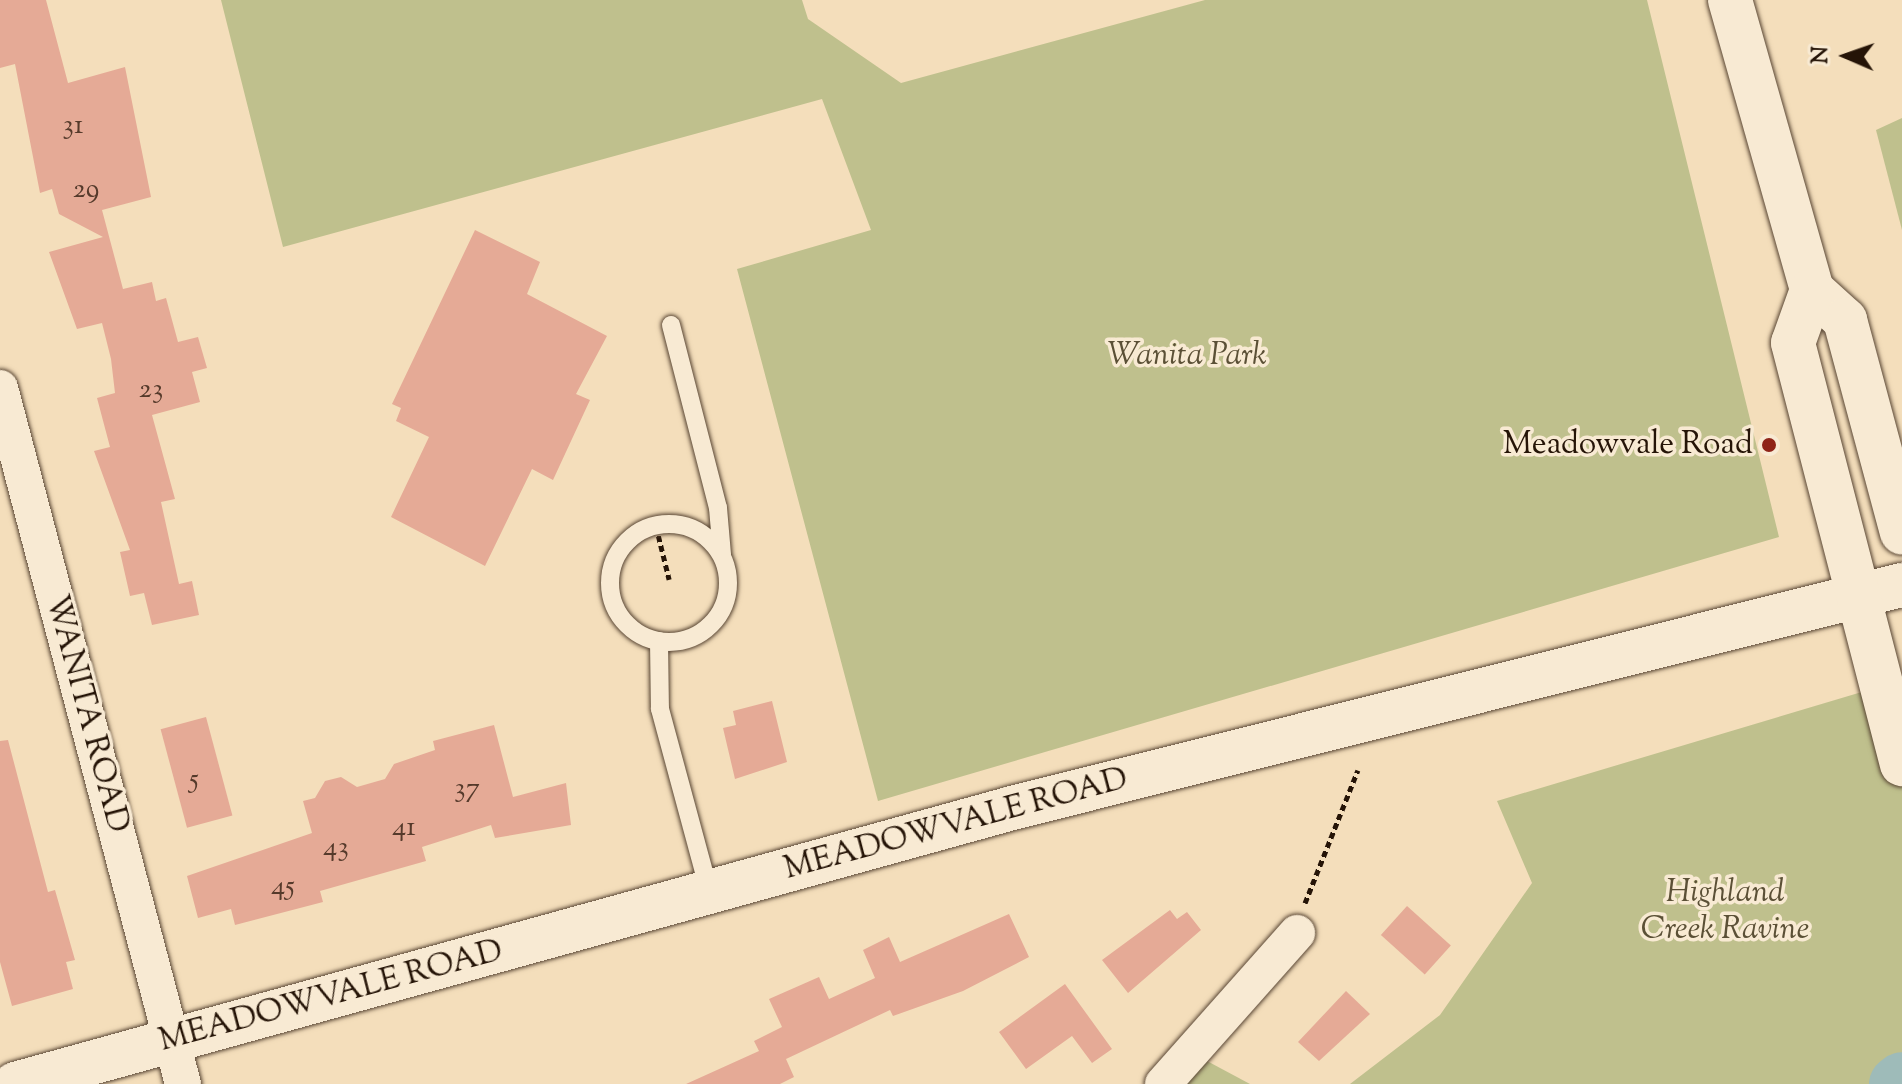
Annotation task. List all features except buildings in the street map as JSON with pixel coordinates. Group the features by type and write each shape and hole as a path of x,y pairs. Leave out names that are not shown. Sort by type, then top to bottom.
{"street":[{"path":"1730,0 1812,290 1845,320 1902,532"},
{"path":"1812,290 1793,343 1854,599 1902,764"},
{"name":"WANITA ROAD","path":"0,388 183,1084"},
{"name":"MEADOWVALE ROAD","path":"15,1084 1050,798 1902,585"},
{"path":"1163,1084 1297,933"}],"lane":[{"path":"671,325 718,508 728,585 720,613 690,639 659,641 620,615 611,577 626,543 656,526 696,531 722,557"},
{"path":"659,641 660,709 710,892"}],"path":[{"path":"656,526 669,579"},
{"path":"1297,933 1358,770"}],"green space":[{"name":"Wanita Park","path":"221,0 802,0 808,19 901,83 1205,0 1647,0 1779,537 878,801 737,269 871,230 822,99 283,247"},
{"path":"1902,118 1902,230 1876,130"},
{"name":"Highland Creek Ravine","path":"1902,680 1902,1084 1350,1084 1440,1015 1532,883 1497,801"},
{"path":"1207,1061 1250,1084 1186,1084"}],"waterway":[{"path":"1897,1084 1902,1080"}],"place":[{"name":"Meadowvale Road","path":"1769,445"}]}
